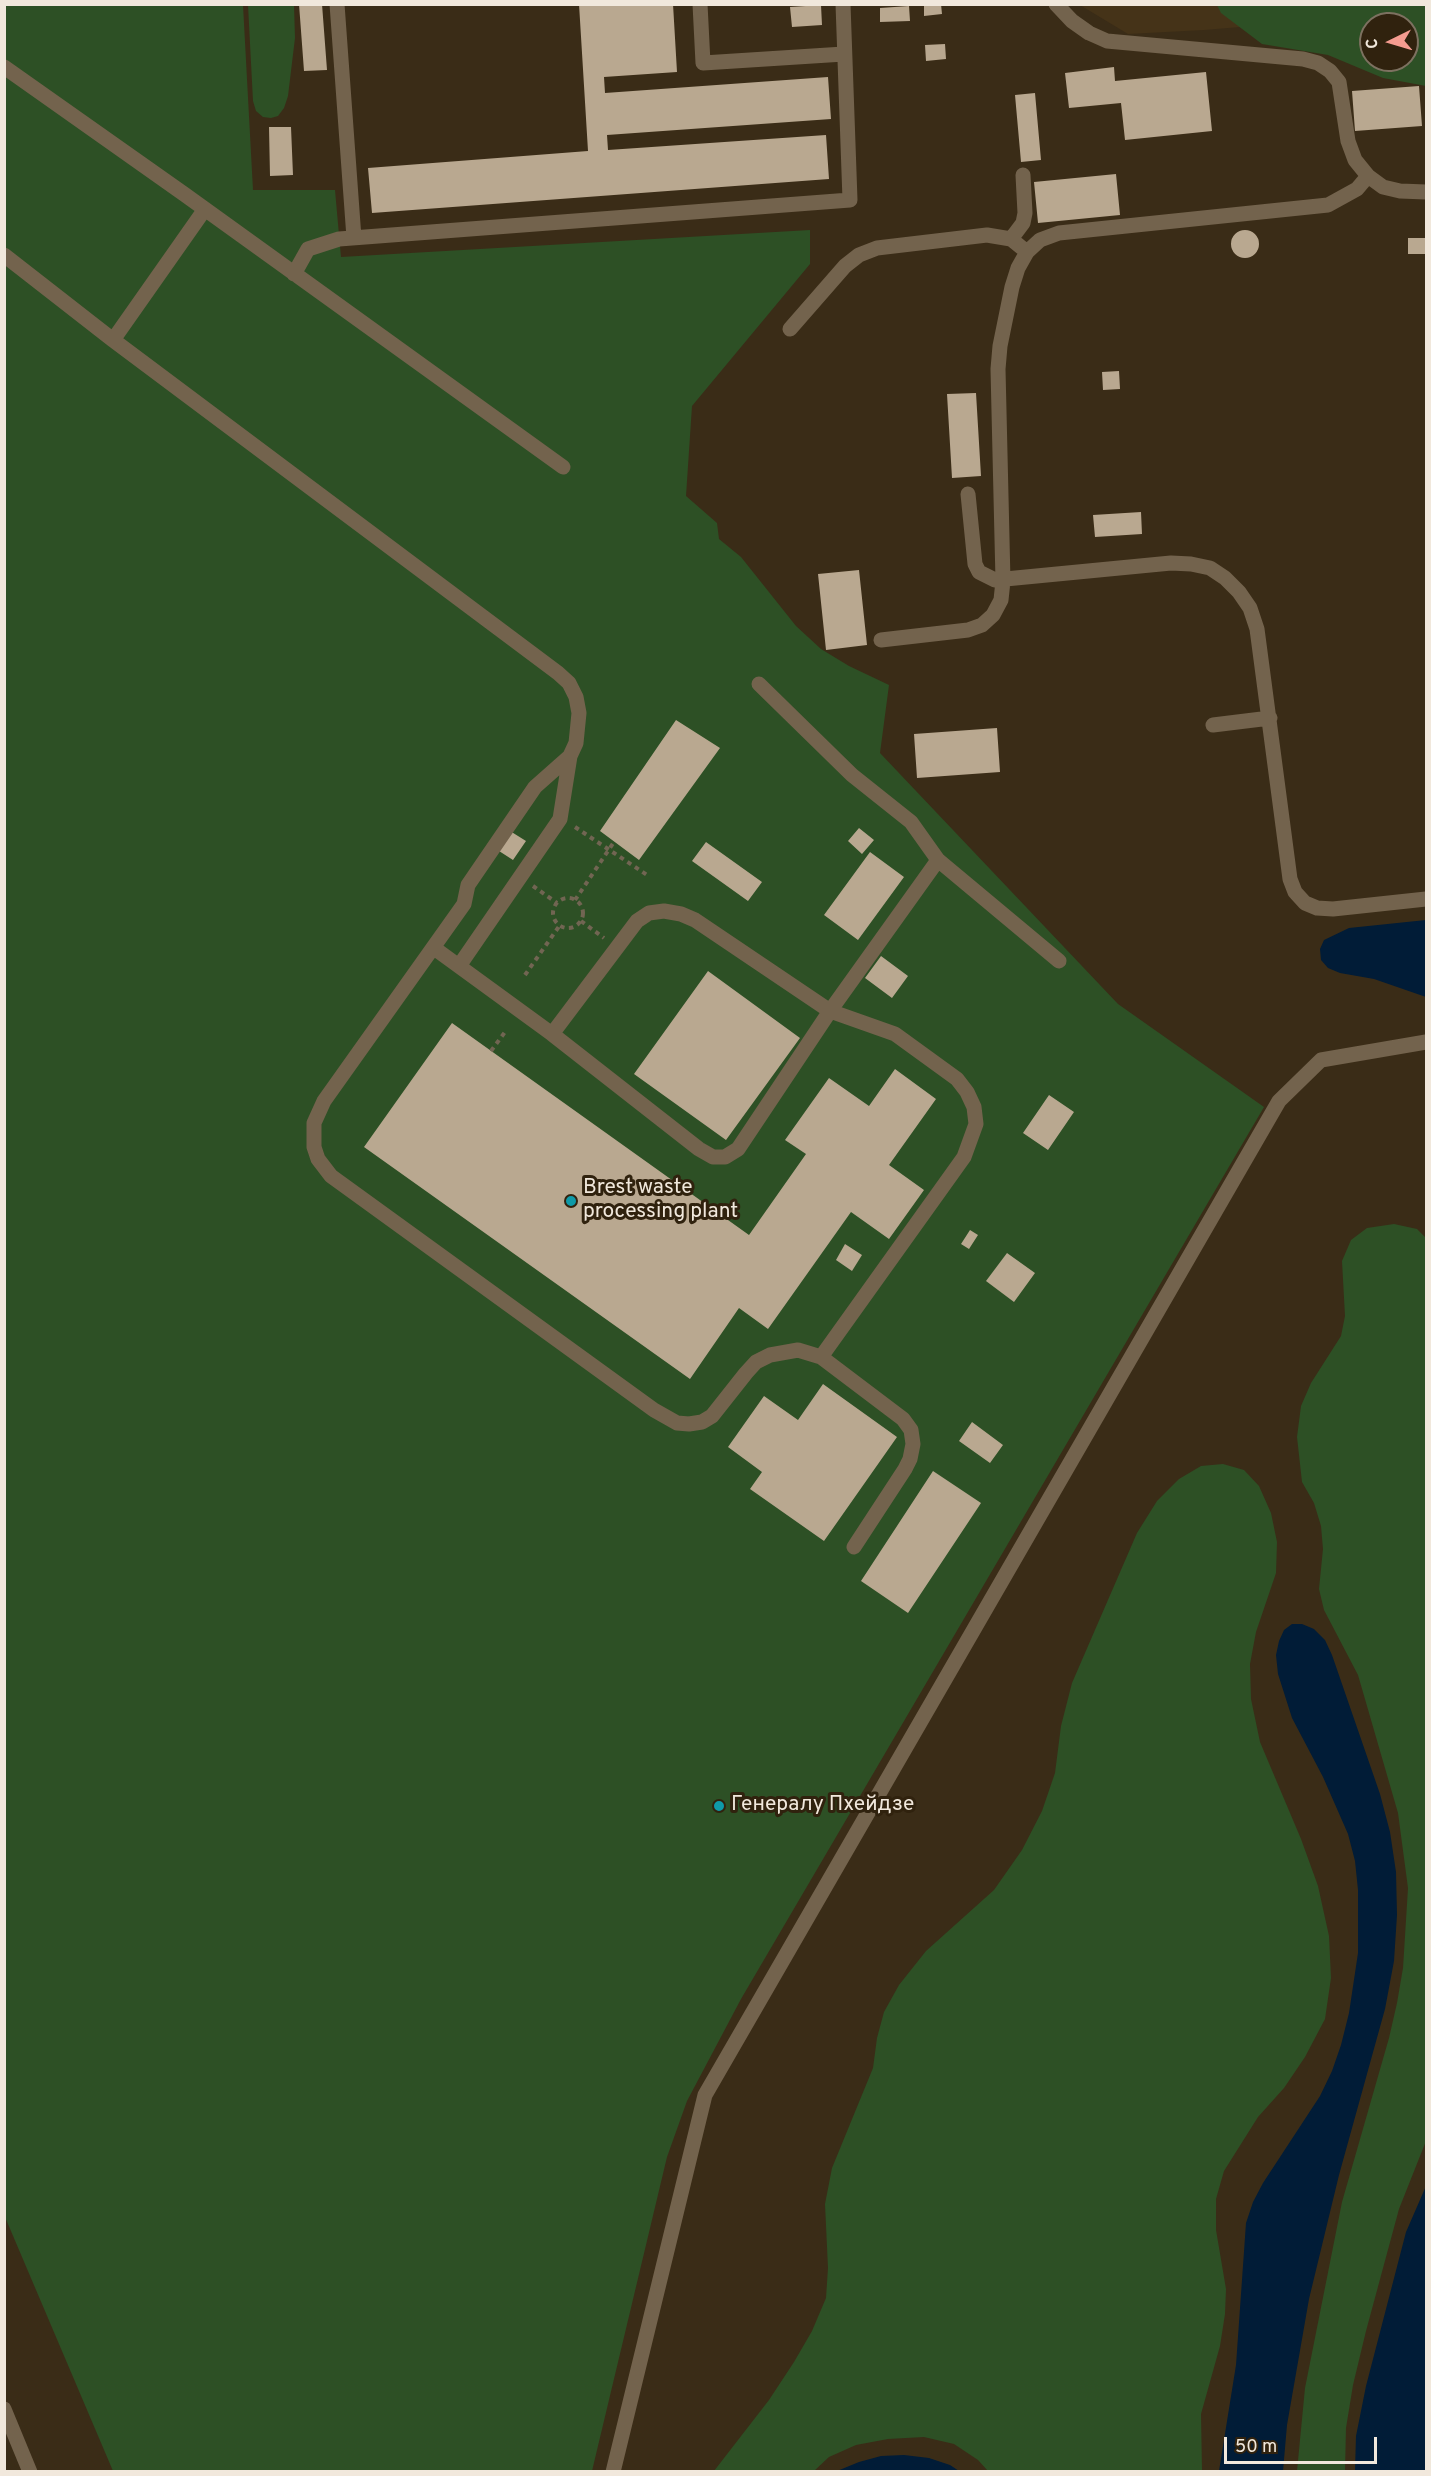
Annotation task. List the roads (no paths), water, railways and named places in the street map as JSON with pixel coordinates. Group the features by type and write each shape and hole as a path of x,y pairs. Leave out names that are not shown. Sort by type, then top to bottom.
{"lane":[{"path":"337,4 354,238"},
{"path":"700,4 703,63 844,54"},
{"path":"294,274 308,249 339,239 850,200 843,4"},
{"path":"1056,4 1072,21 1089,33 1107,41 1303,59 1318,63 1330,71 1339,82 1348,141 1355,160 1368,176 1383,187 1400,191 1426,192"},
{"path":"4,67 205,208 563,467"},
{"path":"1011,239 1023,223 1025,213 1023,176"},
{"path":"881,640 968,630 982,625 993,615 1001,600 1003,581 998,369 1000,346 1012,287 1018,268 1027,252 1040,240 1059,233 1328,205 1357,189 1368,176"},
{"path":"113,340 205,208"},
{"path":"790,329 845,266 859,255 877,248 987,235 1011,239 1027,252"},
{"path":"4,255 113,340 558,672 569,683 576,697 579,713 576,743 570,756 560,819 459,966"},
{"path":"968,494 975,564 986,578 1003,581 1171,563 1210,568 1226,578 1250,608 1257,629 1262,652 1290,879 1295,892 1305,903 1317,908 1333,909 1426,899"},
{"path":"759,684 852,775 911,822 938,860 1059,961"},
{"path":"1213,725 1270,718"},
{"path":"570,756 535,787 468,885 464,904 318,1111 314,1123 314,1147 323,1168 654,1410 677,1423 702,1422 712,1416 756,1362 770,1355 798,1350 822,1357 903,1419 911,1430 913,1444 910,1459 854,1547"},
{"path":"434,948 552,1034 699,1149 714,1157 725,1157 738,1149 831,1011 938,860"},
{"path":"552,1034 637,921 649,913 664,911 681,914 695,920 831,1011 895,1034 945,1068 967,1092 974,1107 976,1124 964,1157 822,1357"},
{"path":"613,2472 705,2095 1279,1101 1321,1060 1426,1042"},
{"path":"4,2409 30,2472"}],"water":[{"path":"1426,920 1426,997 1374,979 1340,973 1328,968 1321,960 1320,949 1324,940 1349,928"},
{"path":"1292,1624 1302,1624 1314,1629 1325,1640 1380,1794 1390,1832 1396,1872 1397,1915 1394,1961 1385,2009 1339,2175 1309,2299 1287,2425 1283,2471 1219,2471 1236,2365 1246,2223 1263,2183 1320,2096 1332,2071 1349,2013 1358,1953 1358,1890 1355,1861 1348,1834 1323,1777 1292,1718 1278,1674 1276,1655 1279,1641 1284,1630"},
{"path":"1426,2186 1426,2471 1355,2471 1356,2436 1366,2386 1406,2232"},
{"path":"904,2455 929,2458 950,2465 959,2471 837,2471 881,2456"}],"place":[{"name":"Brest waste processing plant","path":"571,1201"},
{"name":"Генералу Пхейдзе","path":"719,1806"}]}
